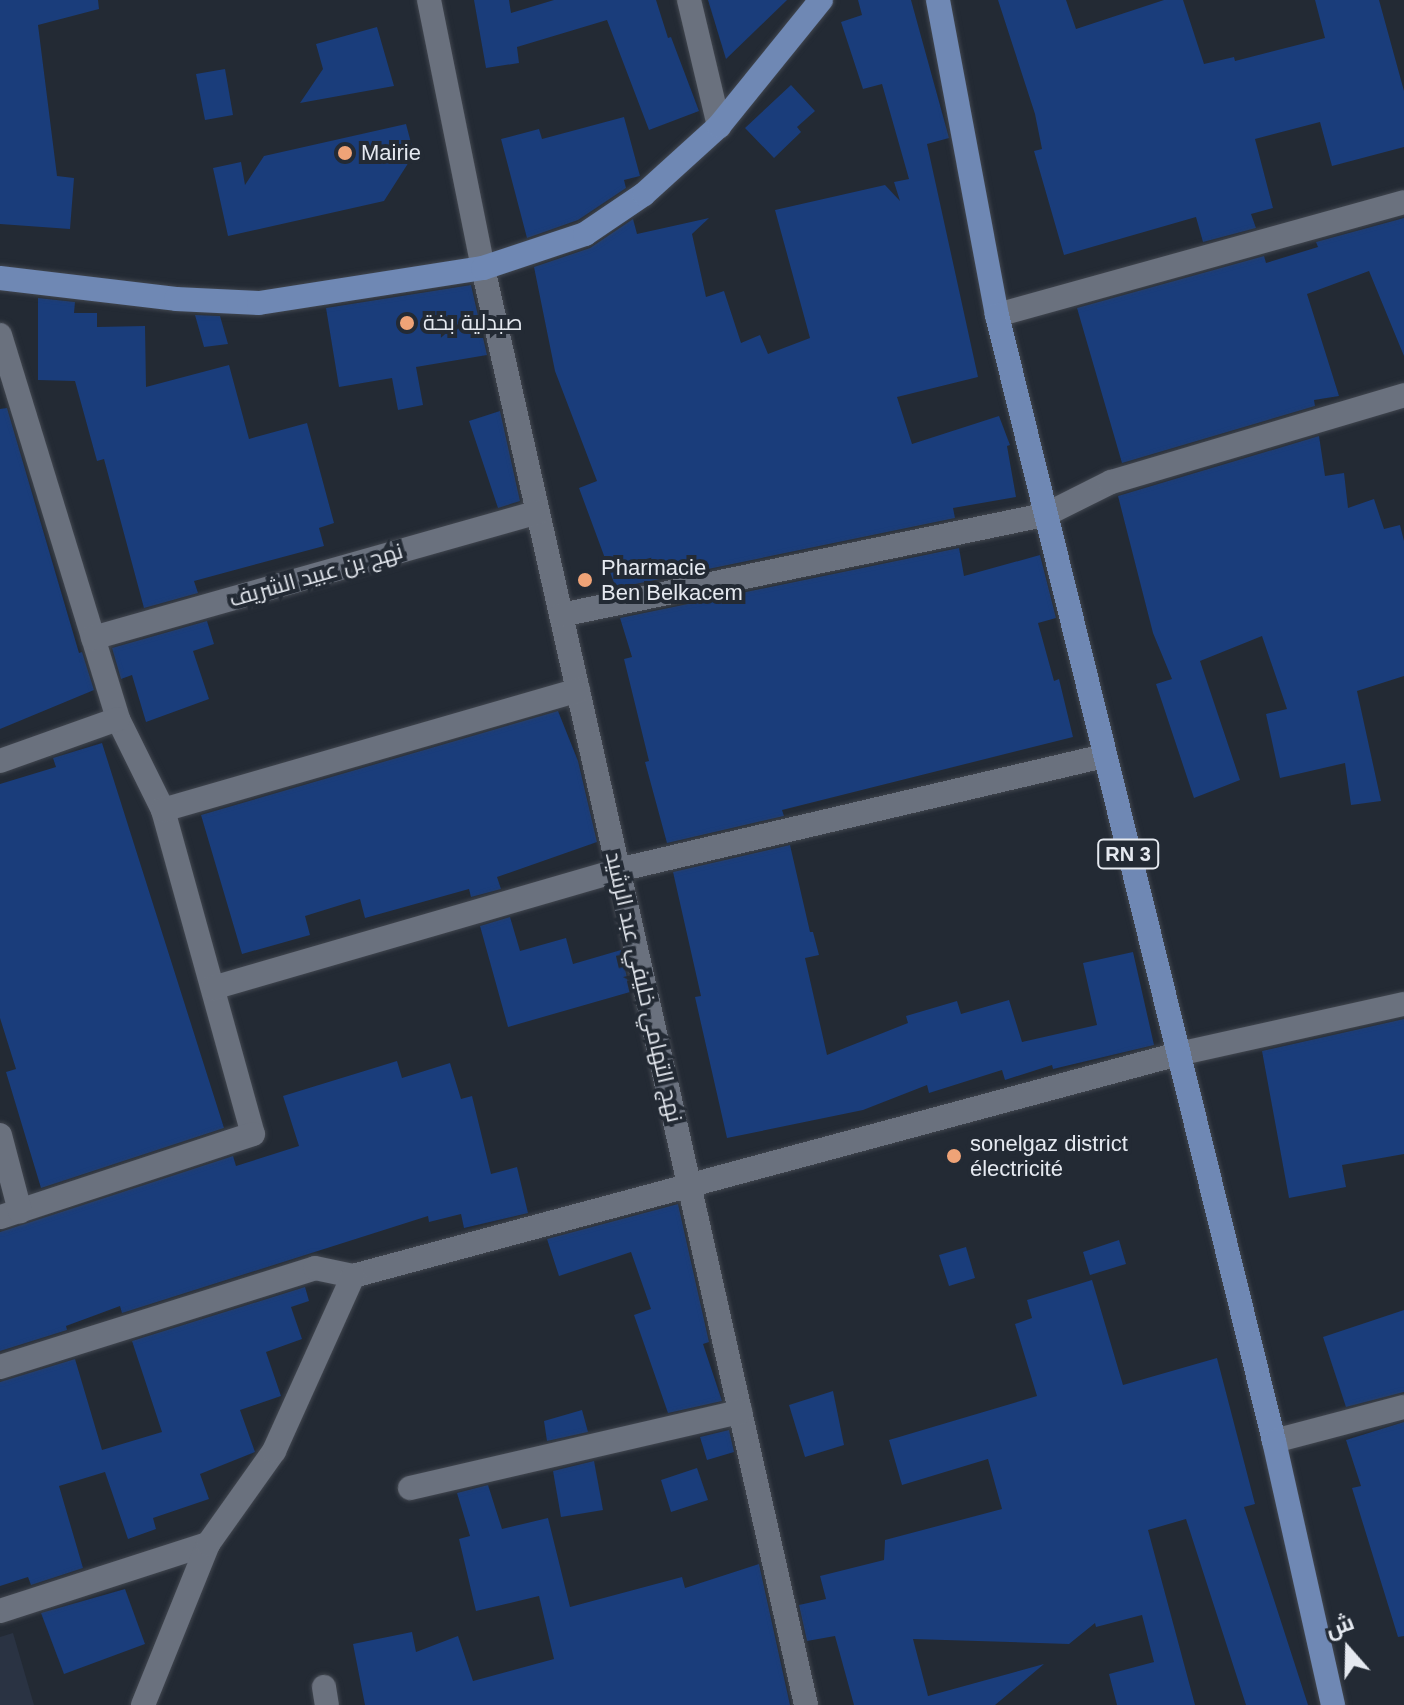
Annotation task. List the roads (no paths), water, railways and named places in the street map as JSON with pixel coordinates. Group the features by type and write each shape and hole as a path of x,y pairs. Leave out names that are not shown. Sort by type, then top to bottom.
{"main road":[{"path":"0,278 176,299 259,303 483,268 585,234 644,194 719,126 821,0"},
{"name":"RN 3","path":"938,0 997,315 1274,1441 1333,1705"}],"street":[{"name":"نهج التهامي خليفي عبد الرشيد","path":"429,0 483,268 806,1705"},
{"path":"689,0 719,126"},
{"path":"997,315 1404,202"},
{"path":"0,335 118,719 163,810 253,1134 10,1214 0,1135"},
{"path":"561,615 1045,515 1111,482 1404,395"},
{"name":"نهج بن عبيد الشريف","path":"93,638 538,512"},
{"path":"163,810 578,690"},
{"path":"0,761 118,719"},
{"path":"213,988 618,870 1104,756"},
{"path":"0,1367 315,1268 353,1276 1178,1054 1404,1004"},
{"path":"143,1705 208,1544 274,1451 353,1276"},
{"path":"1274,1441 1404,1407"},
{"path":"410,1488 740,1412"},
{"path":"0,1611 208,1544"}],"place":[{"name":"Mairie","path":"345,153"},
{"name":"صبدلية بخة","path":"407,323"},
{"name":"Pharmacie Ben Belkacem","path":"585,580"},
{"name":"sonelgaz district électricité","path":"954,1156"}]}
